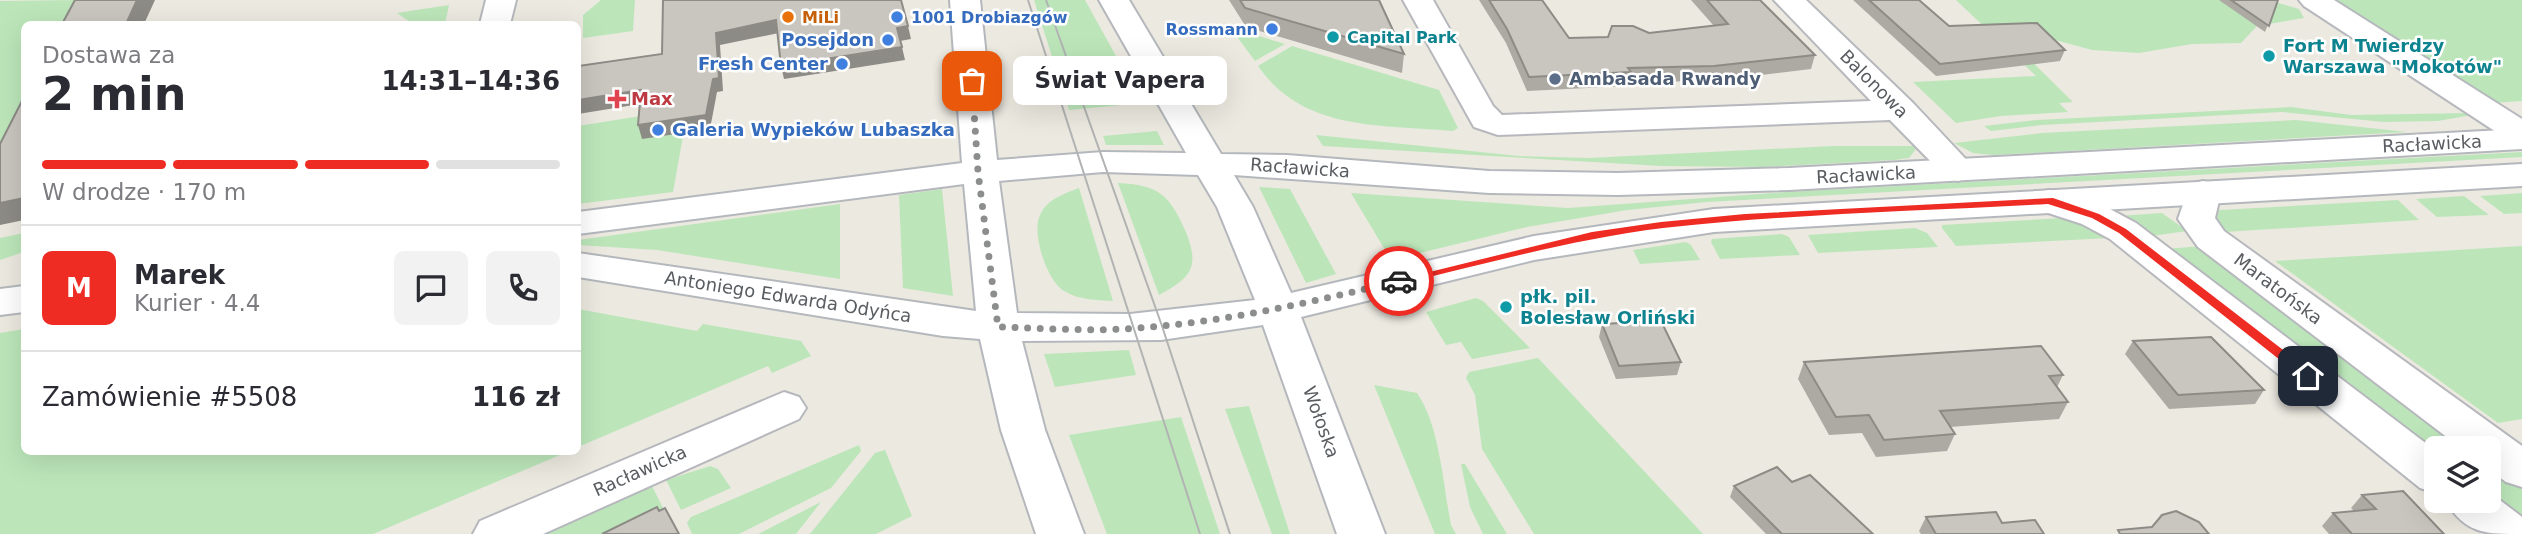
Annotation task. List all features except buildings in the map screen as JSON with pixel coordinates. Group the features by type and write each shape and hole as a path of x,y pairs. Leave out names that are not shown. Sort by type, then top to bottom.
{"main road":[{"path":"496,21 501,0"},
{"path":"965,0 978,172 998,327 1023,428 1060,534"},
{"path":"1114,0 1210,163"},
{"path":"1418,0 1486,120 1498,125 1516,127 1900,110"},
{"name":"Balonowa","path":"1789,0 1958,170"},
{"path":"2314,0 2522,136"},
{"name":"Racławicka","path":"978,172 1103,162 1210,163 1565,184 1722,181 1958,170 2522,136"},
{"name":"Wołoska","path":"1210,163 1235,207 1279,310 1361,534"},
{"path":"581,223 978,172"},
{"name":"Racławicka","path":"998,327 1133,329 1279,310 1503,255 1626,230 1745,217 2522,175"},
{"name":"Maratońska","path":"2203,192 2196,219 2211,239 2522,470"},
{"path":"2049,201 2095,216 2123,231 2424,467"},
{"name":"Antoniego Edwarda Odyńca","path":"581,265 931,320 998,327"},
{"path":"0,302 21,299"},
{"name":"Racławicka","path":"497,534 784,408"},
{"path":"2484,513 2511,534"}],"green space":[{"path":"78,0 68,21 21,21 21,116 0,148 0,1"},
{"path":"601,0 635,0 633,31 583,38 583,15"},
{"path":"1034,0 1085,0 1142,103 1069,110"},
{"path":"1956,0 2268,0 2299,9 2304,18 2257,26 2241,43 2192,44 2139,53 2092,50 2033,34 2020,50 2073,102 2059,103 2068,112 2001,116 1956,123 1913,82 2036,76"},
{"path":"2332,0 2522,0 2522,101 2493,103"},
{"path":"449,5 446,21 409,21 397,13"},
{"path":"1246,32 1285,44 1255,61 1235,34"},
{"path":"1292,46 1439,90 1458,128 1453,131 1346,121 1321,114 1298,103 1277,87 1258,66"},
{"path":"697,107 685,125 673,192 581,204 581,126"},
{"path":"2291,107 2351,115 2472,115 2438,121 2384,122 2282,112 2042,125 1991,131 1984,126 2037,120"},
{"path":"2296,120 2407,132 1994,155 1973,153 1954,143 2042,133"},
{"path":"1157,131 1164,145 1106,145 1103,136"},
{"path":"1316,135 1519,156 1589,158 1833,146 1915,146 1916,149 1909,158 1895,160 1763,167 1661,166 1323,146"},
{"path":"2522,152 2522,157 1707,202 1627,210 1527,227 1391,260 1351,193 1568,208 1787,192"},
{"path":"1118,183 1143,186 1160,194 1173,208 1190,242 1192,262 1186,276 1159,295"},
{"path":"1259,187 1290,189 1336,274 1306,283"},
{"path":"1079,188 1113,301 1083,298 1066,292 1053,279 1042,257 1038,223 1043,209 1051,201"},
{"path":"942,189 953,296 903,288 899,195"},
{"path":"2522,193 2522,213 2504,214 2480,196"},
{"path":"2464,196 2489,215 2437,217 2416,199"},
{"path":"2398,200 2419,220 2224,232 2213,229 2213,214 2220,210"},
{"path":"840,204 840,279 657,250 581,245 581,240"},
{"path":"2162,213 2187,231 2152,236 2118,216"},
{"path":"2075,219 2110,238 1956,246 1942,228 1942,225"},
{"path":"1915,228 1927,233 1938,247 1818,253 1808,235"},
{"path":"21,234 21,253 0,260 0,238"},
{"path":"1782,234 1789,237 1800,255 1720,259 1711,242 1712,239"},
{"path":"1686,242 1691,245 1700,260 1640,264 1633,250"},
{"path":"2201,246 2462,436 2424,436 2424,457 2166,249"},
{"path":"2522,246 2522,419 2498,423 2275,261"},
{"path":"1476,298 1483,301 1530,348 1472,359 1461,342 1446,345 1426,312"},
{"path":"581,310 697,331 703,324 801,341 811,356 772,373 768,366 581,446"},
{"path":"21,330 21,455 560,455 373,534 0,534 0,333"},
{"path":"1129,350 1136,375 1055,387 1044,354"},
{"path":"1538,358 1703,534 1534,534 1482,449 1475,395 1466,378 1469,372"},
{"path":"1374,385 1417,393 1425,407 1436,439 1451,525 1456,534 1435,534"},
{"path":"1249,406 1290,534 1272,534 1225,409"},
{"path":"1181,417 1220,534 1107,534 1069,435"},
{"path":"859,445 861,451 831,488 739,534 692,534 687,523 691,517"},
{"path":"885,450 912,516 876,534 810,534 875,453"},
{"path":"1461,464 1465,464 1507,534 1483,534 1470,507"},
{"path":"2501,465 2522,481 2522,534 2501,513"},
{"path":"710,466 718,469 731,488 681,510 666,480"},
{"path":"652,486 674,530 656,534 538,534"},
{"path":"821,502 796,534 758,534"}],"tram line":[{"path":"1028,0 1200,534"},
{"path":"1046,0 1162,326 1230,534"}],"way so far":[{"path":"972,81 978,172 998,327 1133,329 1194,323 1279,310 1399,281"}],"place":[{"name":"MiLi","path":"788,17"},
{"name":"1001 Drobiazgów","path":"897,17"},
{"name":"Rossmann","path":"1272,29"},
{"name":"Capital Park","path":"1333,37"},
{"name":"Posejdon","path":"888,40"},
{"name":"Fort M Twierdzy Warszawa \"Mokotów\"","path":"2269,56"},
{"name":"Fresh Center","path":"842,64"},
{"name":"Ambasada Rwandy","path":"1555,79"},
{"name":"Świat Vapera","path":"972,81"},
{"name":"Max","path":"617,99"},
{"name":"Galeria Wypieków Lubaszka","path":"658,130"},
{"name":"płk. pil. Bolesław Orliński","path":"1506,307"}],"route":[{"path":"1399,281 1503,255 1661,225 1745,217 2049,201 2095,216 2123,231 2308,376"}]}
